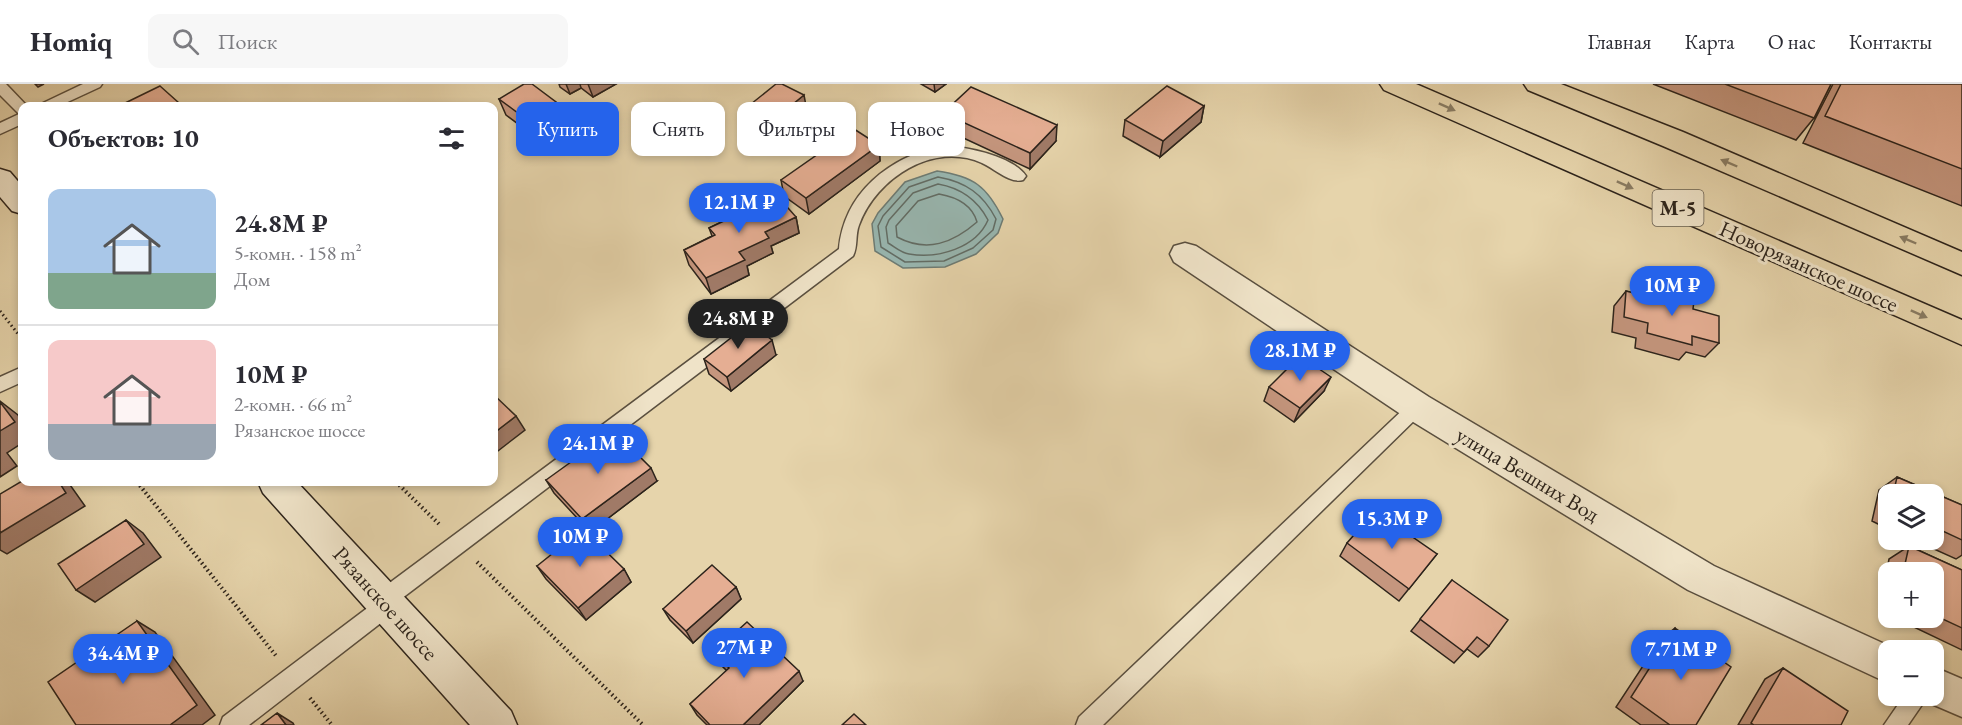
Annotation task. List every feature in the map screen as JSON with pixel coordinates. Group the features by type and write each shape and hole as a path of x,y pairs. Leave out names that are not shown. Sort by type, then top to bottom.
{"highway":[{"name":"Новорязанское шоссе","path":"1393,84 1962,333"},
{"path":"1538,84 1673,139 1962,264"}],"street":[{"path":"0,179 18,199"},
{"name":"улица Вешних Вод","path":"1185,254 1417,407 1701,578 1878,660"},
{"name":"Рязанское шоссе","path":"279,486 497,725"},
{"path":"1944,690 1962,698"}],"lane":[{"path":"57,102 95,84"},
{"path":"0,86 18,106"},
{"path":"0,129 18,120"},
{"path":"231,725 458,543 847,252 850,226 867,196 890,173 912,158 935,152 960,151 996,163 1018,176"},
{"path":"0,386 18,376"},
{"path":"1087,725 1417,407"},
{"path":"1895,725 1909,706"}],"path":[{"path":"0,311 18,334"},
{"path":"140,486 332,725"},
{"path":"400,486 643,725"}],"water":[{"path":"937,171 960,176 978,184 991,198 1003,219 998,233 976,254 945,267 903,268 875,251 872,224 878,213 905,182"}],"building":[{"path":"524,84 532,84 556,102 516,102 516,112 499,99"},
{"path":"776,84 782,84 804,95 795,102 754,102"},
{"path":"1725,84 1831,84 1814,118"},
{"path":"1841,84 1962,84 1962,169 1825,116"},
{"path":"160,86 178,102 127,102"},
{"path":"1167,86 1204,106 1163,141 1125,120"},
{"path":"971,87 1057,125 1030,153 965,123 965,102 955,102"},
{"path":"856,130 868,138 868,153 806,198 781,180 815,156 856,156"},
{"path":"773,191 796,217 765,232 769,238 739,252 745,260 706,278 684,250 715,235 709,228 741,213 737,208"},
{"path":"1650,289 1694,301 1693,309 1719,316 1719,343 1692,336 1692,345 1647,333 1648,323 1624,317 1626,291 1650,297"},
{"path":"750,323 772,340 727,377 704,359"},
{"path":"1300,356 1331,377 1300,408 1269,387"},
{"path":"498,399 516,416 498,430"},
{"path":"0,402 15,422 0,431"},
{"path":"614,431 651,468 582,519 546,480"},
{"path":"1897,477 1913,484 1895,484"},
{"path":"18,483 18,486 62,486 66,493 0,533 0,494"},
{"path":"1944,497 1962,505 1962,540 1944,532"},
{"path":"1375,511 1437,554 1409,589 1347,543"},
{"path":"126,520 144,544 76,590 58,564"},
{"path":"583,529 624,569 578,608 537,566"},
{"path":"1908,550 1918,550 1962,570 1962,628 1944,620 1944,562 1905,562"},
{"path":"712,565 736,587 686,631 663,609"},
{"path":"1452,580 1508,620 1489,646 1477,637 1464,652 1420,619"},
{"path":"137,621 197,705 170,725 76,725 48,682"},
{"path":"747,622 799,671 743,725 710,725 690,704 729,668 714,652"},
{"path":"1675,628 1731,667 1696,725 1670,725 1631,697"},
{"path":"1783,668 1848,711 1841,725 1754,725 1751,723"},
{"path":"277,713 286,725 261,725"},
{"path":"854,714 866,725 842,725"}]}
